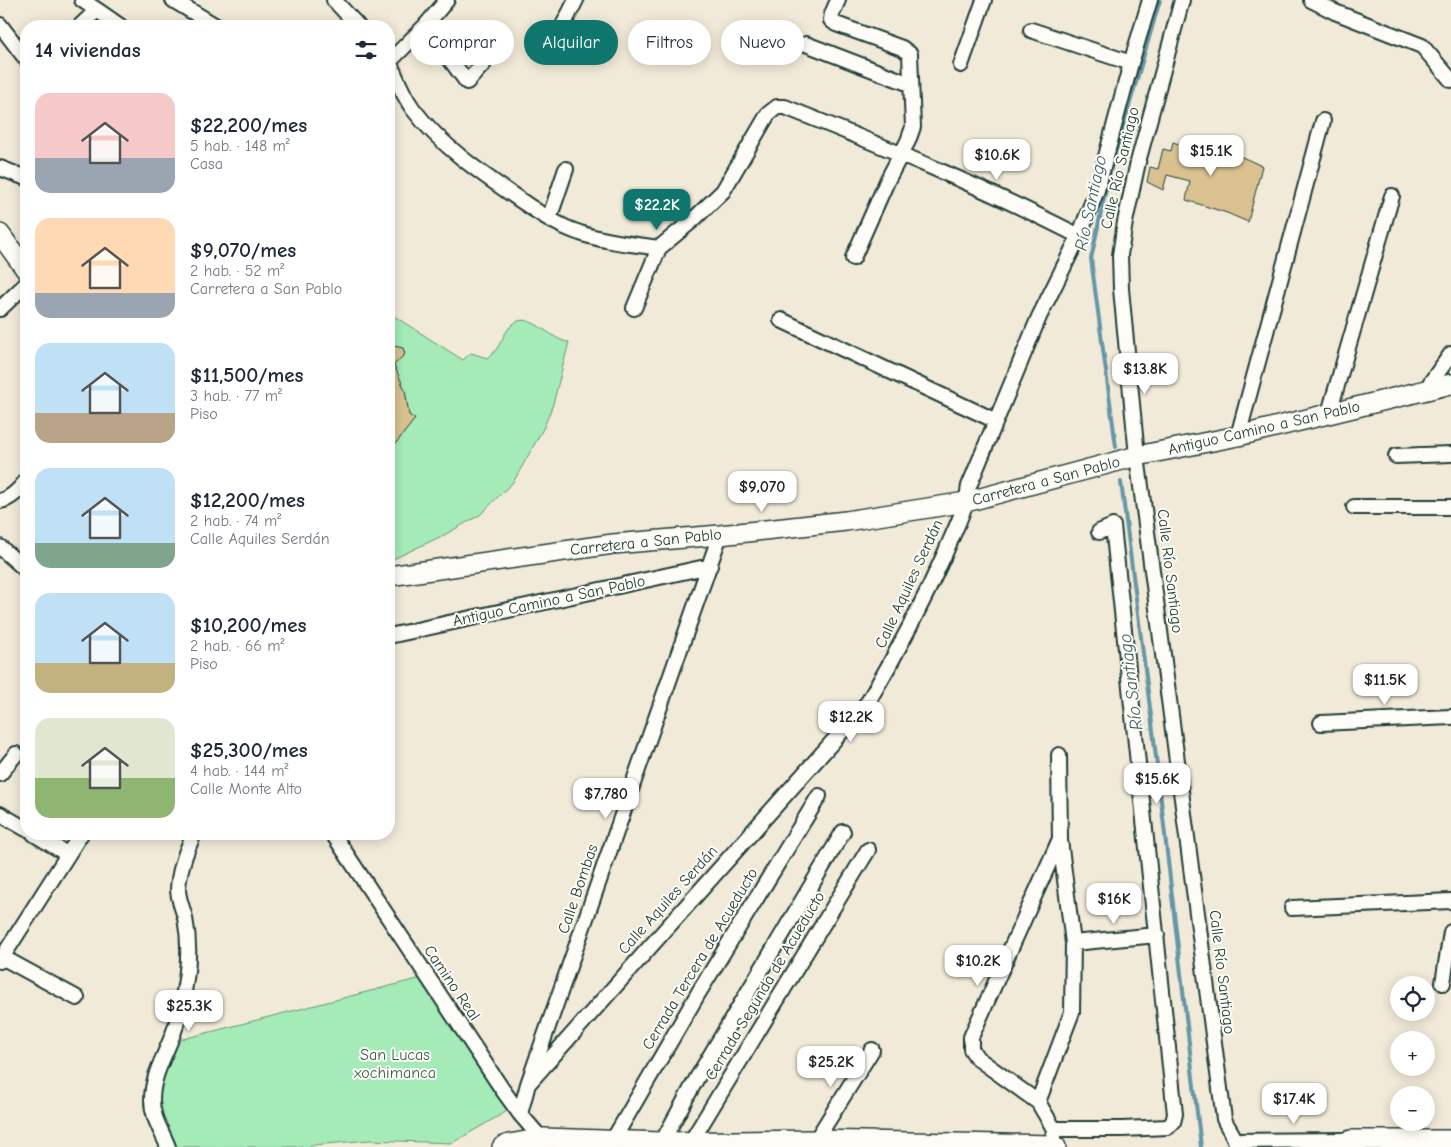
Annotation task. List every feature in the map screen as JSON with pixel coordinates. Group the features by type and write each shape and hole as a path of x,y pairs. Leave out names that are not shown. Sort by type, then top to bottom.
{"main road":[{"path":"0,234 20,262"},
{"name":"Antiguo Camino a San Pablo","path":"1137,456 1238,436 1451,384"},
{"name":"Carretera a San Pablo","path":"395,575 613,544 720,535 846,520 966,502 1137,456"},
{"path":"502,1147 510,1144 613,1140 662,1142 692,1140 815,1144 1054,1142"},
{"path":"1333,1147 1351,1140 1451,1140"}],"street":[{"path":"82,0 111,20"},
{"path":"173,0 206,20"},
{"path":"334,0 352,20"},
{"path":"430,20 447,0"},
{"path":"566,20 576,0"},
{"path":"838,0 831,20 836,24 907,50 910,54 913,127 853,258"},
{"path":"960,65 984,0"},
{"name":"Calle Aquiles Serdán","path":"528,1084 868,702 902,644 938,568 966,502 969,486 1039,317 1080,236 1097,190 1150,0"},
{"name":"Calle Río Santiago","path":"1182,0 1138,162 1125,222 1120,255 1122,309 1137,456 1224,1119 1228,1130 1237,1144"},
{"path":"1311,0 1335,12 1422,46 1451,80"},
{"path":"86,20 97,10"},
{"path":"0,25 20,51"},
{"path":"1030,30 1131,63"},
{"path":"395,56 410,41"},
{"path":"806,44 910,84"},
{"path":"454,65 467,82 482,65"},
{"path":"395,76 413,108 434,133 482,174 549,219 579,233 605,240 659,248"},
{"path":"634,308 659,248 694,219 723,191 768,114 777,107 785,107 900,153 1080,236"},
{"path":"1238,436 1323,121"},
{"path":"0,168 20,176"},
{"path":"549,219 566,169"},
{"path":"1330,413 1392,196"},
{"path":"0,309 20,290"},
{"path":"781,320 996,421"},
{"path":"1426,389 1451,354"},
{"path":"1396,456 1451,454"},
{"path":"0,501 6,500 20,489"},
{"path":"1354,507 1451,507"},
{"path":"1060,840 972,1037 971,1049 977,1058 1038,1102 1054,1142 1168,1127 1173,1122 1175,1114 1113,526 1099,532"},
{"name":"Calle Bombas","path":"520,1114 528,1084 720,535"},
{"path":"0,547 20,565"},
{"name":"Antiguo Camino a San Pablo","path":"395,635 710,566"},
{"path":"1321,723 1451,717"},
{"path":"0,774 16,754"},
{"path":"1038,1102 1072,1012 1074,943 1060,840 1059,755"},
{"name":"Cerrada Tercera de Acueducto","path":"613,1140 699,992 819,796"},
{"path":"0,814 20,826"},
{"path":"662,1142 697,1078 844,832"},
{"path":"44,840 67,854"},
{"path":"77,840 1,959 77,998"},
{"path":"168,1147 154,1118 152,1101 154,1083 180,1011 187,978 188,945 185,918 178,889 183,859 191,840"},
{"name":"Camino Real","path":"336,840 424,974 520,1114 546,1143"},
{"name":"Cerrada Segunda de Acueducto","path":"692,1140 868,850"},
{"path":"1292,908 1451,901"},
{"path":"1443,983 1451,932"},
{"path":"1074,943 1157,935"},
{"path":"815,1144 872,1050"},
{"path":"1237,1144 1325,1139 1351,1140"}],"green space":[{"path":"395,317 463,360 471,353 487,358 492,355 511,326 522,320 528,321 556,338 569,342 553,404 544,427 514,481 480,515 446,534 395,558"},
{"name":"San Lucas xochimanca","path":"429,976 516,1106 452,1143 369,1140 309,1147 173,1147 156,1114 159,1081 175,1041"}],"building":[{"path":"1192,140 1231,152 1262,166 1248,222 1186,200 1190,181 1167,175 1163,190 1147,182 1150,167 1158,169 1163,149 1171,151 1173,142 1190,148"},
{"path":"395,346 403,348 405,354 395,364"},
{"path":"395,367 405,390 409,415 415,419 395,444"}],"waterway":[{"name":"Río Santiago","path":"1116,447 1091,259 1109,175 1160,0"},
{"name":"Río Santiago","path":"1121,482 1153,731 1201,1147"}]}
